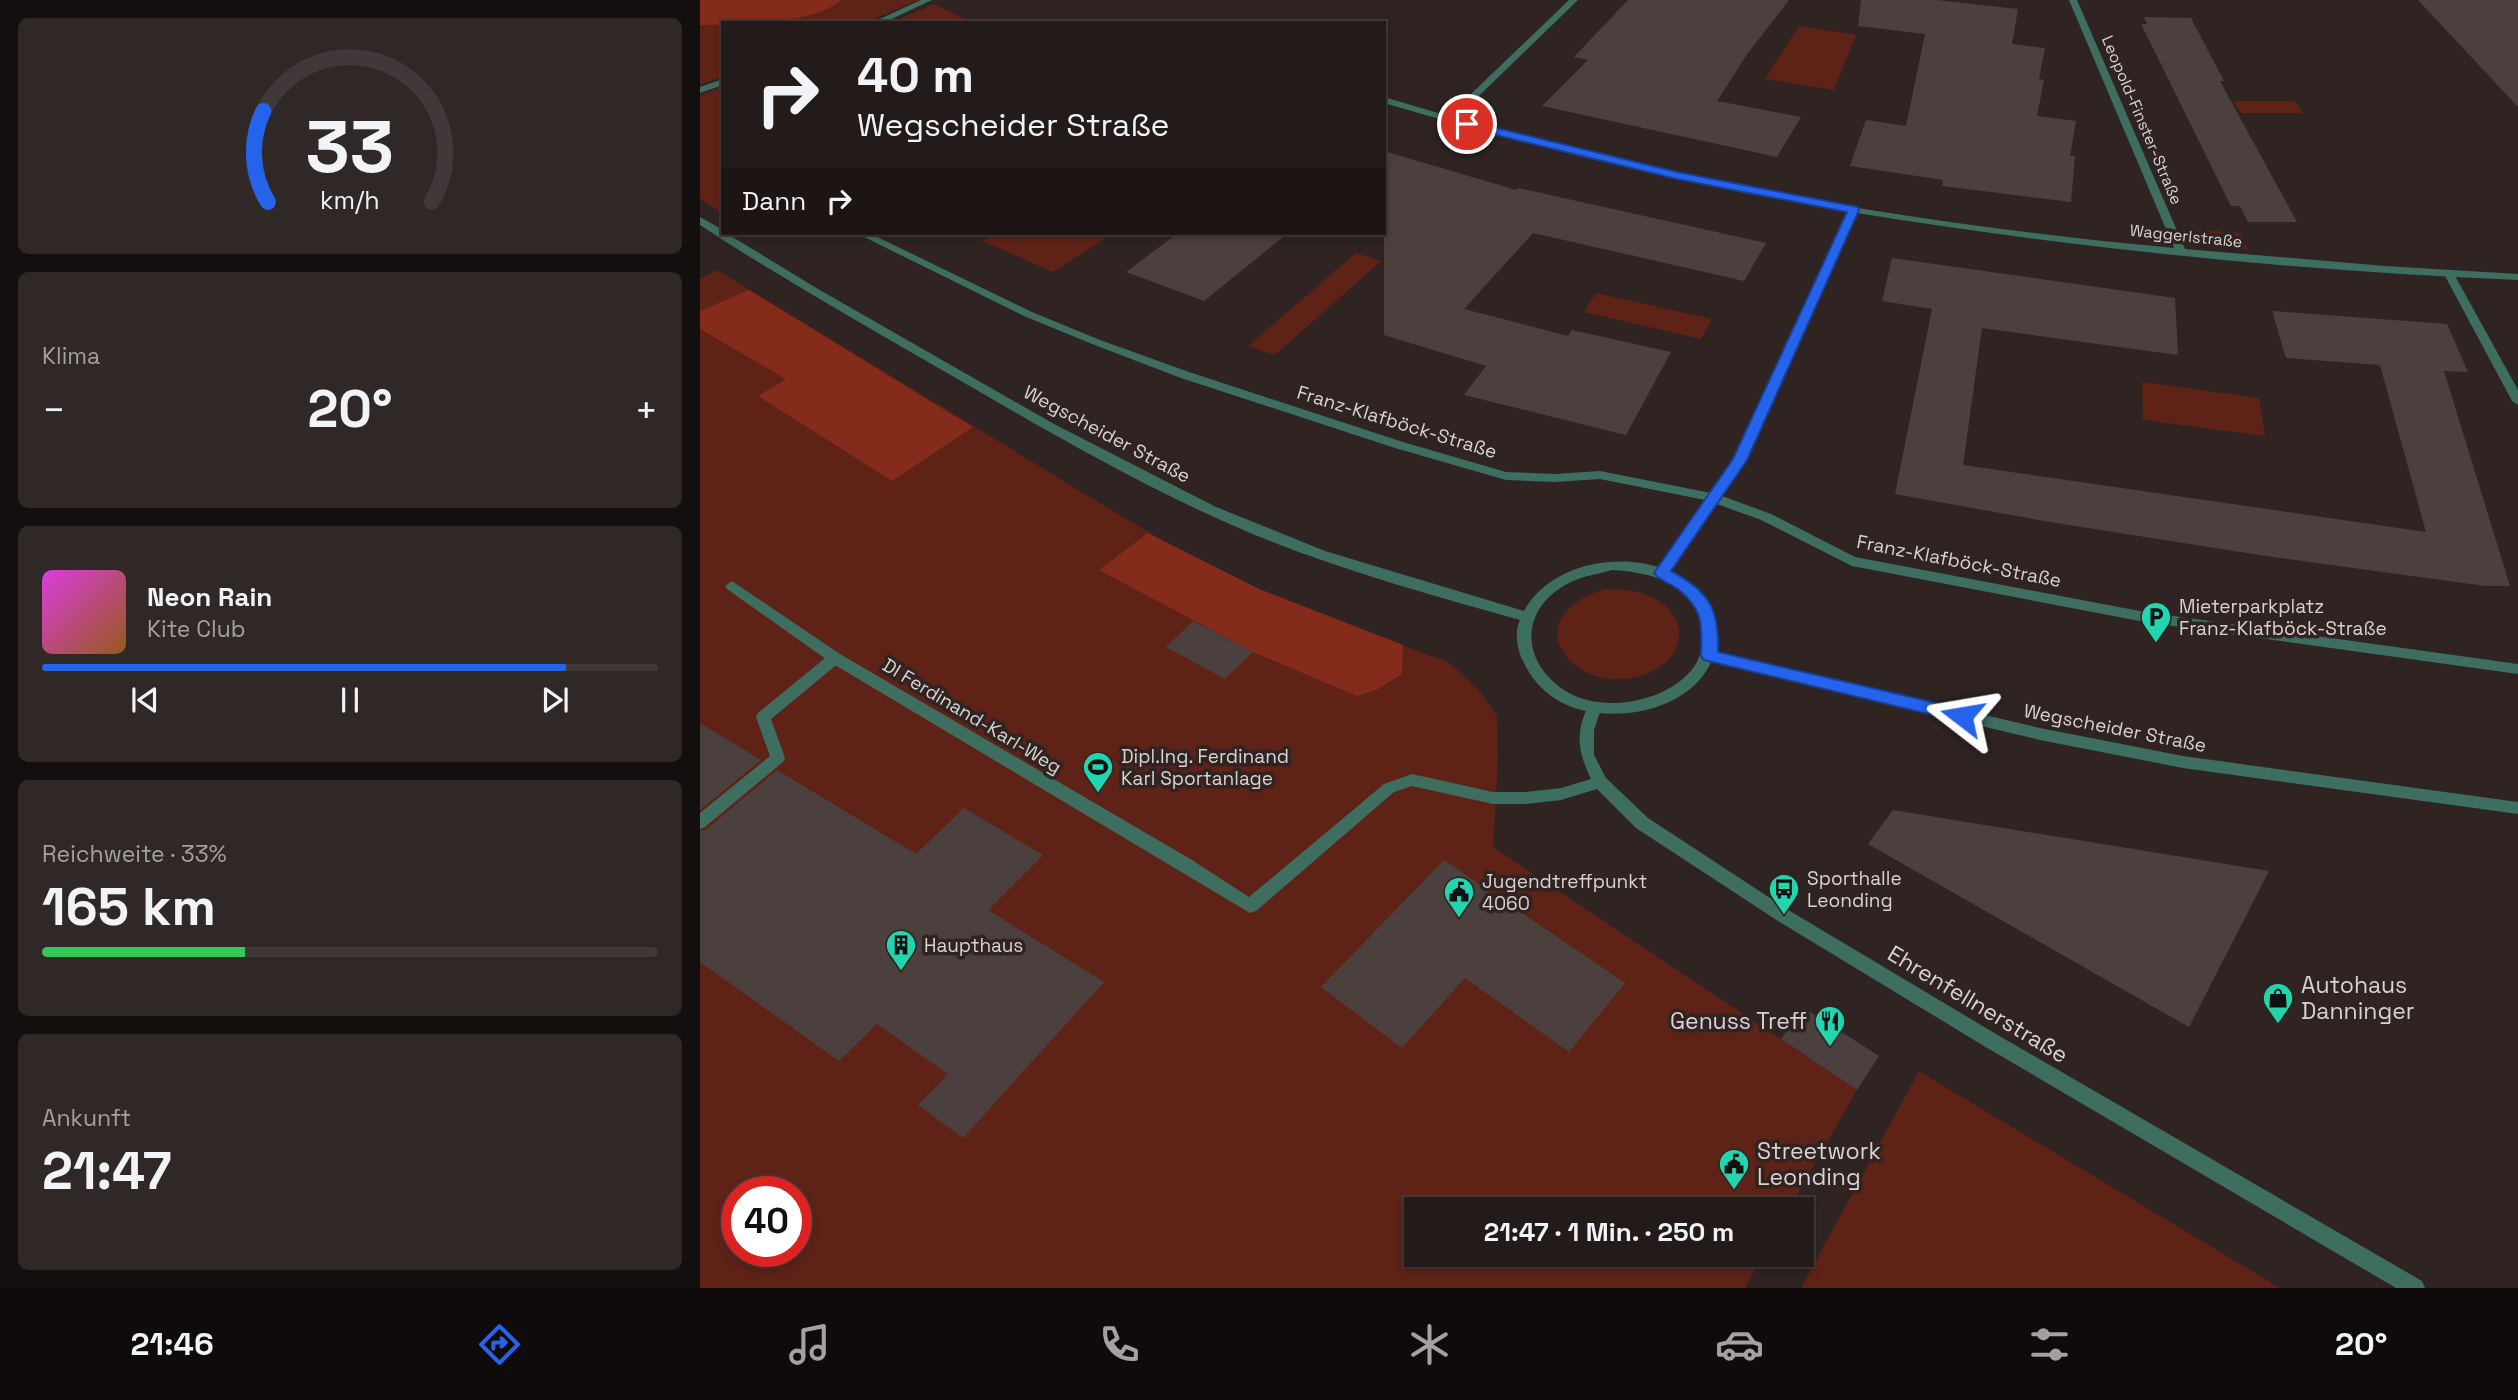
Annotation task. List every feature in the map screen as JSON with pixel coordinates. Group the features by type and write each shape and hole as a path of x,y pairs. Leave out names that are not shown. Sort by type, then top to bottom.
{"street":[{"path":"880,21 928,0"},
{"path":"1450,119 1574,0"},
{"name":"Leopold-Finster-Straße","path":"2073,0 2181,253"},
{"path":"700,90 721,83"},
{"name":"Waggerlstraße","path":"1386,101 1677,175 1853,210 2025,235 2181,253 2518,277"},
{"path":"1662,573 1740,460 1853,210"},
{"name":"Wegscheider Straße","path":"700,220 721,233"},
{"name":"Wegscheider Straße","path":"725,235 874,326 1096,454 1179,495 1255,530 1311,551 1404,582 1525,616"},
{"name":"Franz-Klafböck-Straße","path":"865,235 1028,314 1096,342 1185,375 1410,449 1506,476 1555,478 1600,475 1714,498 1793,528 1828,550 1852,561 2145,617 2518,669"},
{"path":"2449,274 2518,401"},
{"path":"1625,566 1662,573 1682,584 1700,601 1710,621 1709,656 1696,678 1671,696 1629,708 1595,706 1568,698 1545,684 1527,661 1521,636 1525,616 1538,597 1557,581 1585,569 1625,566"},
{"name":"DI Ferdinand-Karl-Weg","path":"732,586 835,658 1186,865 1250,906 1389,788 1412,780 1493,798 1526,798 1561,794 1600,782"},
{"name":"Wegscheider Straße","path":"1709,656 2040,734 2170,760 2518,808"},
{"path":"700,822 778,758 763,717 835,658"},
{"name":"Ehrenfellnerstraße","path":"1595,706 1587,730 1587,755 1600,782 1642,823 1784,916 2215,1174 2415,1288"}],"shaded area":[{"path":"700,0 919,0 869,21 721,21 721,77 700,85"},
{"path":"700,0 841,0 828,8 793,19 721,21 721,24 700,25"},
{"path":"934,4 969,21 895,21"},
{"path":"1799,26 1856,35 1834,90 1765,79"},
{"path":"721,87 721,214 700,198 700,96"},
{"path":"2234,101 2295,101 2303,113 2241,113"},
{"path":"2196,232 2241,233 2248,250 2226,247"},
{"path":"992,235 1111,235 1053,272 982,241"},
{"path":"1356,253 1381,261 1275,355 1248,346"},
{"name":"Dipl.Ing. Ferdinand Karl Sportanlage","path":"717,270 1174,548 1259,589 1341,623 1448,662 1478,689 1497,716 1498,760 1493,847 1857,1090 1796,1197 1404,1197 1404,1267 1756,1267 1745,1288 700,1288 700,279"},
{"path":"749,290 973,427 892,481 758,396 786,379 700,329 700,311"},
{"path":"1596,293 1712,319 1701,339 1584,312"},
{"path":"2142,382 2259,398 2265,436 2143,420"},
{"path":"1148,533 1259,589 1403,645 1402,674 1376,690 1357,696 1253,652 1099,570"},
{"path":"1606,589 1637,592 1659,601 1673,615 1679,631 1677,648 1666,662 1647,674 1608,679 1580,669 1564,652 1558,640 1562,618 1569,608 1580,600"},
{"path":"1919,1071 2280,1288 1801,1288"}],"building":[{"path":"1628,0 1789,0 1748,53 1717,101 1801,117 1777,157 1542,106 1588,60 1574,57"},
{"path":"1861,0 1937,0 2018,9 2012,44 2045,48 2039,79 2044,80 2037,116 2076,121 2070,156 2075,156 2071,202 1942,186 1943,180 1850,166 1866,120 1906,126 1925,34 1858,26"},
{"path":"2418,0 2518,0 2518,107"},
{"path":"2144,17 2191,18 2224,81 2220,81 2297,222 2248,222 2240,206 2231,206 2141,24 2147,24"},
{"path":"1386,152 1516,190 1518,188 1766,243 1744,281 1533,233 1464,309 1568,336 1572,330 1671,352 1626,435 1464,395 1486,366 1384,335"},
{"path":"1175,235 1286,235 1204,301 1126,272"},
{"path":"1892,258 2175,298 2178,355 1982,328 1963,465 2426,532 2380,365 2286,358 2272,311 2447,324 2468,372 2444,371 2510,586 2485,586 2266,556 1895,494 1932,309 1882,301"},
{"path":"1193,621 1253,652 1225,679 1166,647"},
{"path":"700,723 761,760 700,810"},
{"name":"Haupthaus","path":"777,770 916,854 964,808 1043,855 988,910 1104,982 963,1138 918,1105 948,1074 877,1024 839,1061 700,962 700,831 707,829"},
{"path":"1893,810 2269,871 2189,1027 1868,844"},
{"name":"Jugendtreffpunkt 4060","path":"1444,860 1625,983 1569,1052 1465,978 1402,1048 1321,987"},
{"name":"Genuss Treff","path":"1804,1008 1879,1056 1857,1090 1781,1039"}],"place":[{"name":"Mieterparkplatz Franz-Klafböck-Straße","path":"2156,644"},
{"name":"Dipl.Ing. Ferdinand Karl Sportanlage","path":"1098,794"},
{"name":"Sporthalle Leonding","path":"1784,916"},
{"name":"Jugendtreffpunkt 4060","path":"1459,919"},
{"name":"Haupthaus","path":"901,972"},
{"name":"Autohaus Danninger","path":"2278,1025"},
{"name":"Genuss Treff","path":"1830,1048"},
{"name":"Streetwork Leonding","path":"1734,1191"}],"route":[{"path":"1467,124 1677,175 1853,210 1740,460 1662,573 1682,584 1700,601 1710,621 1709,656 1962,716"}]}
